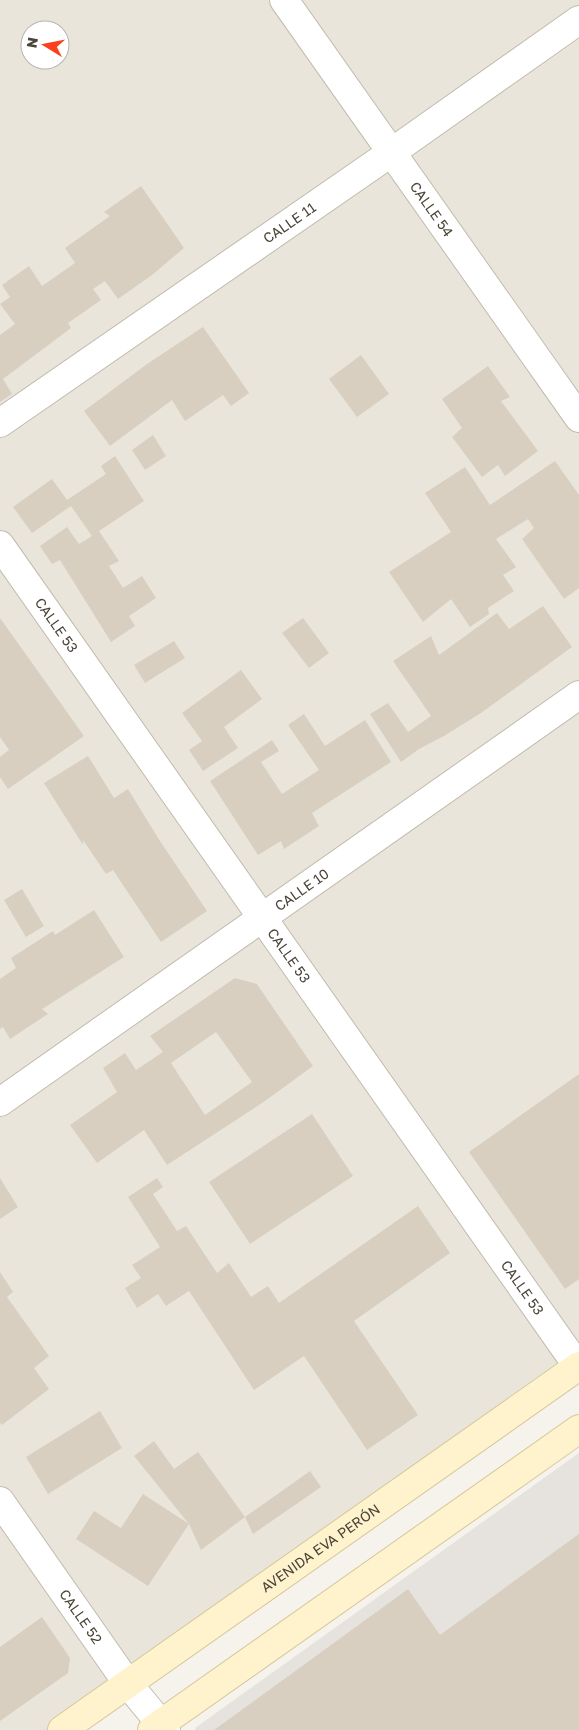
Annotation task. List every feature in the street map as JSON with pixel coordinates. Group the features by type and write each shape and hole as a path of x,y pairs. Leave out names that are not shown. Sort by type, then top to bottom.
{"main road":[{"name":"AVENIDA EVA PERÓN","path":"62,1730 579,1367"},
{"path":"160,1728 579,1429"}],"street":[{"name":"CALLE 54","path":"284,0 579,418"},
{"name":"CALLE 11","path":"0,422 392,152 579,20"},
{"name":"CALLE 53","path":"0,545 579,1367"},
{"name":"CALLE 10","path":"0,1102 579,695"},
{"name":"CALLE 52","path":"0,1501 160,1728"}],"shaded area":[{"path":"0,0 579,0 579,1366 62,1730 0,1730"},
{"path":"579,1453 579,1730 196,1730 195,1728"}],"building":[{"path":"141,186 184,248 152,275 118,299 105,281 93,289 101,300 68,323 71,328 3,379 12,394 0,402 0,335 15,324 0,304 10,297 2,285 29,266 42,286 75,263 65,248 110,216 104,212"},
{"path":"203,327 249,393 231,406 223,395 185,421 172,400 110,446 84,411 147,364"},
{"path":"361,355 389,394 357,417 329,379"},
{"path":"488,366 510,397 501,401 538,451 505,476 498,465 482,477 452,437 462,428 442,399"},
{"path":"153,435 166,456 145,470 132,450"},
{"path":"115,456 144,501 99,531 119,561 109,566 123,588 142,576 156,598 129,616 135,626 111,642 60,560 52,564 40,546 67,527 79,544 92,536 71,506 32,533 13,507 52,479 67,500 106,474 101,466"},
{"path":"555,461 579,495 579,588 564,599 522,539 534,528 528,519 496,539 516,567 503,575 514,591 488,608 489,614 470,627 451,599 423,622 389,572 451,532 425,493 465,467 490,505"},
{"path":"543,606 572,647 481,713 419,749 401,762 370,714 388,703 408,732 431,716 393,661 431,636 439,655 497,613 509,629"},
{"path":"0,618 84,736 8,789 0,777 0,757 9,750 0,737"},
{"path":"303,618 329,653 309,668 282,633"},
{"path":"174,641 185,658 145,683 134,665"},
{"path":"241,670 262,699 224,727 238,748 203,771 189,750 202,741 182,713"},
{"path":"304,714 325,746 365,720 391,762 312,813 319,826 284,849 281,841 258,855 210,781 272,740 279,751 261,762 282,794 319,770 288,725"},
{"path":"88,756 114,798 128,789 207,911 161,942 113,870 106,874 83,840 83,845 44,783"},
{"path":"22,889 44,926 26,937 4,900"},
{"path":"94,910 124,957 42,1009 48,1014 10,1039 3,1027 0,1029 0,979 16,968 11,958 53,931 55,935"},
{"path":"235,978 257,984 313,1066 265,1101 167,1165 144,1130 97,1163 70,1125 117,1092 103,1068 125,1053 136,1070 163,1052 150,1036","holes":["216,1032 252,1082 205,1115 171,1063"]},
{"path":"579,1074 579,1279 565,1289 469,1152"},
{"path":"312,1114 353,1176 250,1244 209,1182"},
{"path":"0,1178 18,1207 0,1219"},
{"path":"157,1178 163,1187 153,1194 177,1231 186,1226 217,1273 229,1263 251,1297 268,1286 279,1303 418,1206 450,1253 354,1321 418,1415 367,1450 304,1356 254,1390 189,1291 166,1306 158,1294 137,1308 125,1288 141,1278 132,1265 160,1247 128,1197"},
{"path":"0,1272 13,1292 7,1297 49,1356 34,1368 49,1389 2,1425 0,1423"},
{"path":"100,1411 122,1448 48,1494 26,1457"},
{"path":"154,1441 174,1469 198,1452 245,1517 201,1550 189,1524 134,1456"},
{"path":"310,1471 321,1487 253,1534 245,1517"},
{"path":"143,1494 189,1524 148,1586 76,1539 94,1511 121,1528"},
{"path":"579,1534 579,1730 214,1730 408,1589 440,1635"},
{"path":"42,1617 70,1658 68,1673 0,1721 0,1647"}]}
